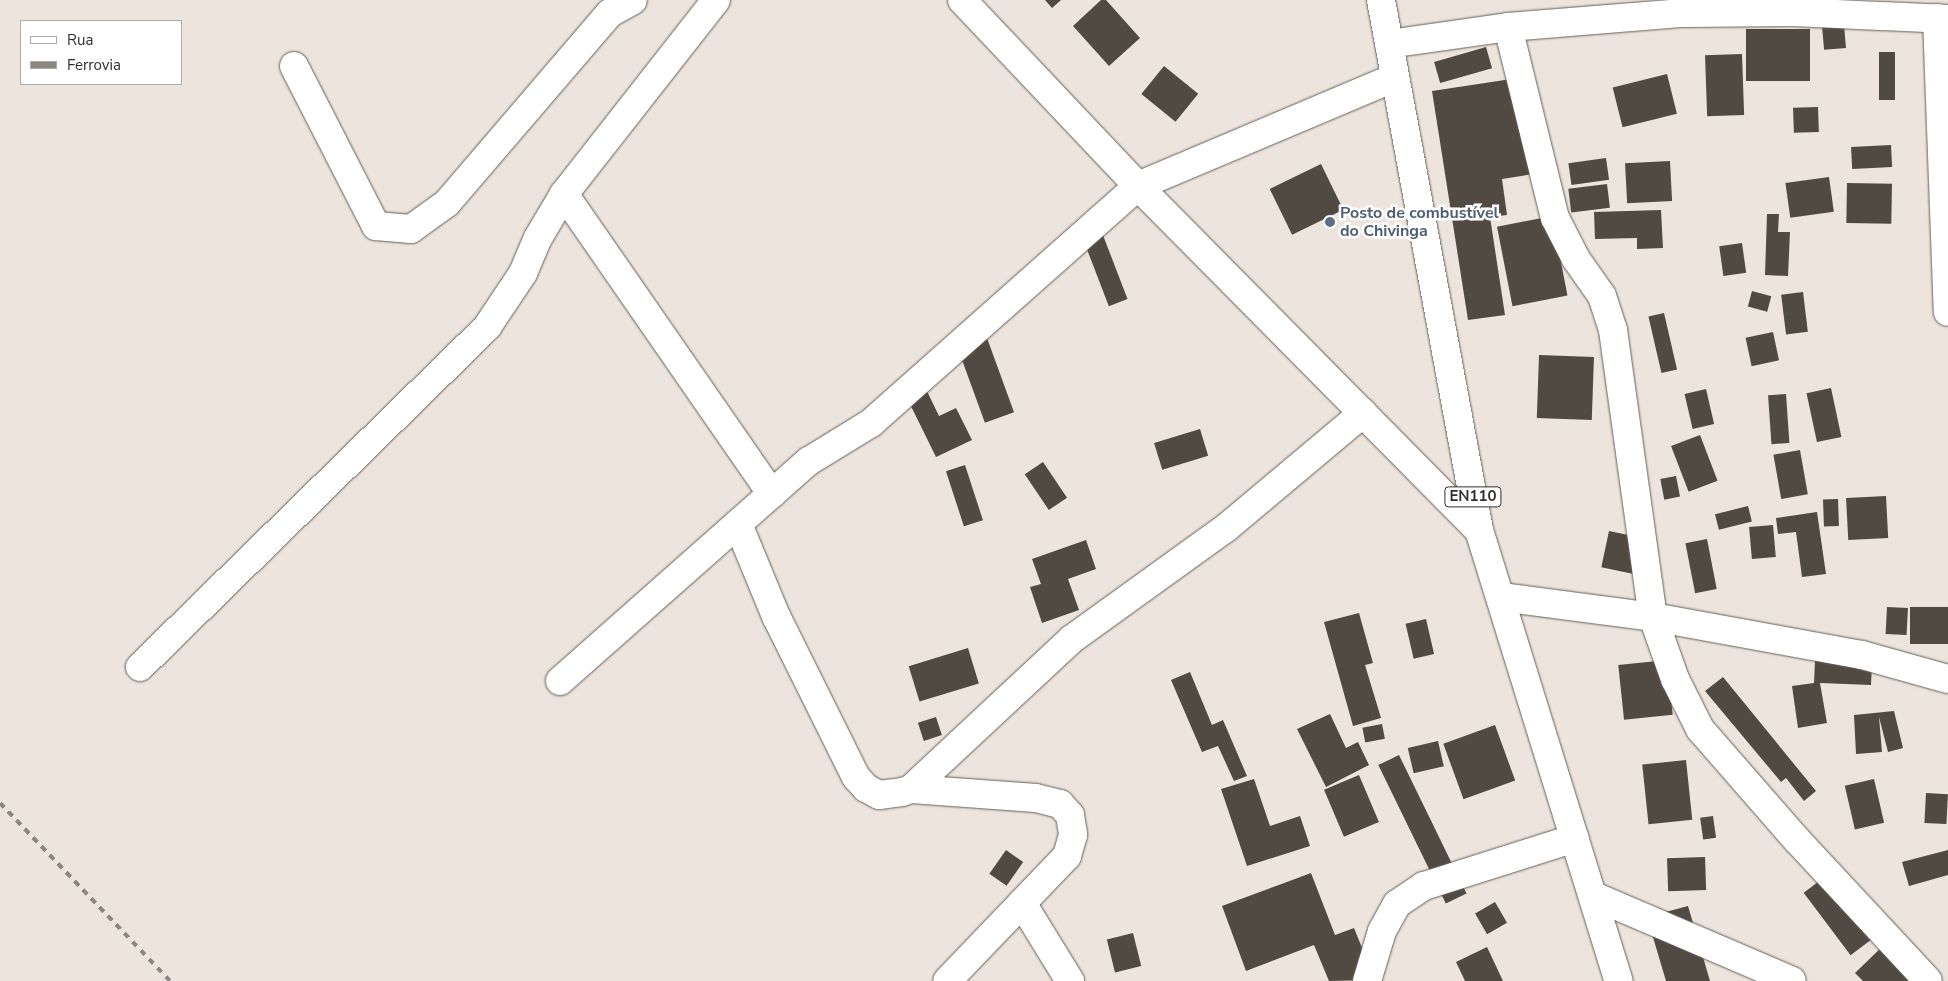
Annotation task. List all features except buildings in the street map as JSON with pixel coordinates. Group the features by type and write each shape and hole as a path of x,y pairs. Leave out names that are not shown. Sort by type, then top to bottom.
{"street":[{"path":"294,66 376,226 411,229 447,203 610,13 633,0"},
{"path":"140,667 487,327 523,273 538,238 564,194 716,0"},
{"path":"962,0 1138,186 1479,530"},
{"name":"EN110","path":"1381,0 1479,530 1619,981"},
{"path":"1389,44 1508,27 1688,6 1942,18 1948,312"},
{"path":"1508,27 1555,218 1576,259 1602,296 1613,330 1653,618 1675,678 1700,729 1797,840 1928,981"},
{"path":"560,681 810,461 871,423 1138,186 1394,78"},
{"path":"564,194 772,494"},
{"path":"911,789 1072,639 1226,528 1363,413"},
{"path":"738,524 776,616 856,777 866,788 879,795 911,789 1036,798 1060,804 1070,816 1073,835 1067,856 947,981"},
{"path":"1501,597 1653,618 1862,655 1948,679"},
{"path":"1368,981 1382,931 1397,904 1424,886 1575,838"},
{"path":"1594,896 1792,981"},
{"path":"1022,903 1070,981"}],"railway":[{"path":"0,803 170,981"}],"place":[{"name":"Posto de combustível do Chivinga","path":"1330,222"}]}
